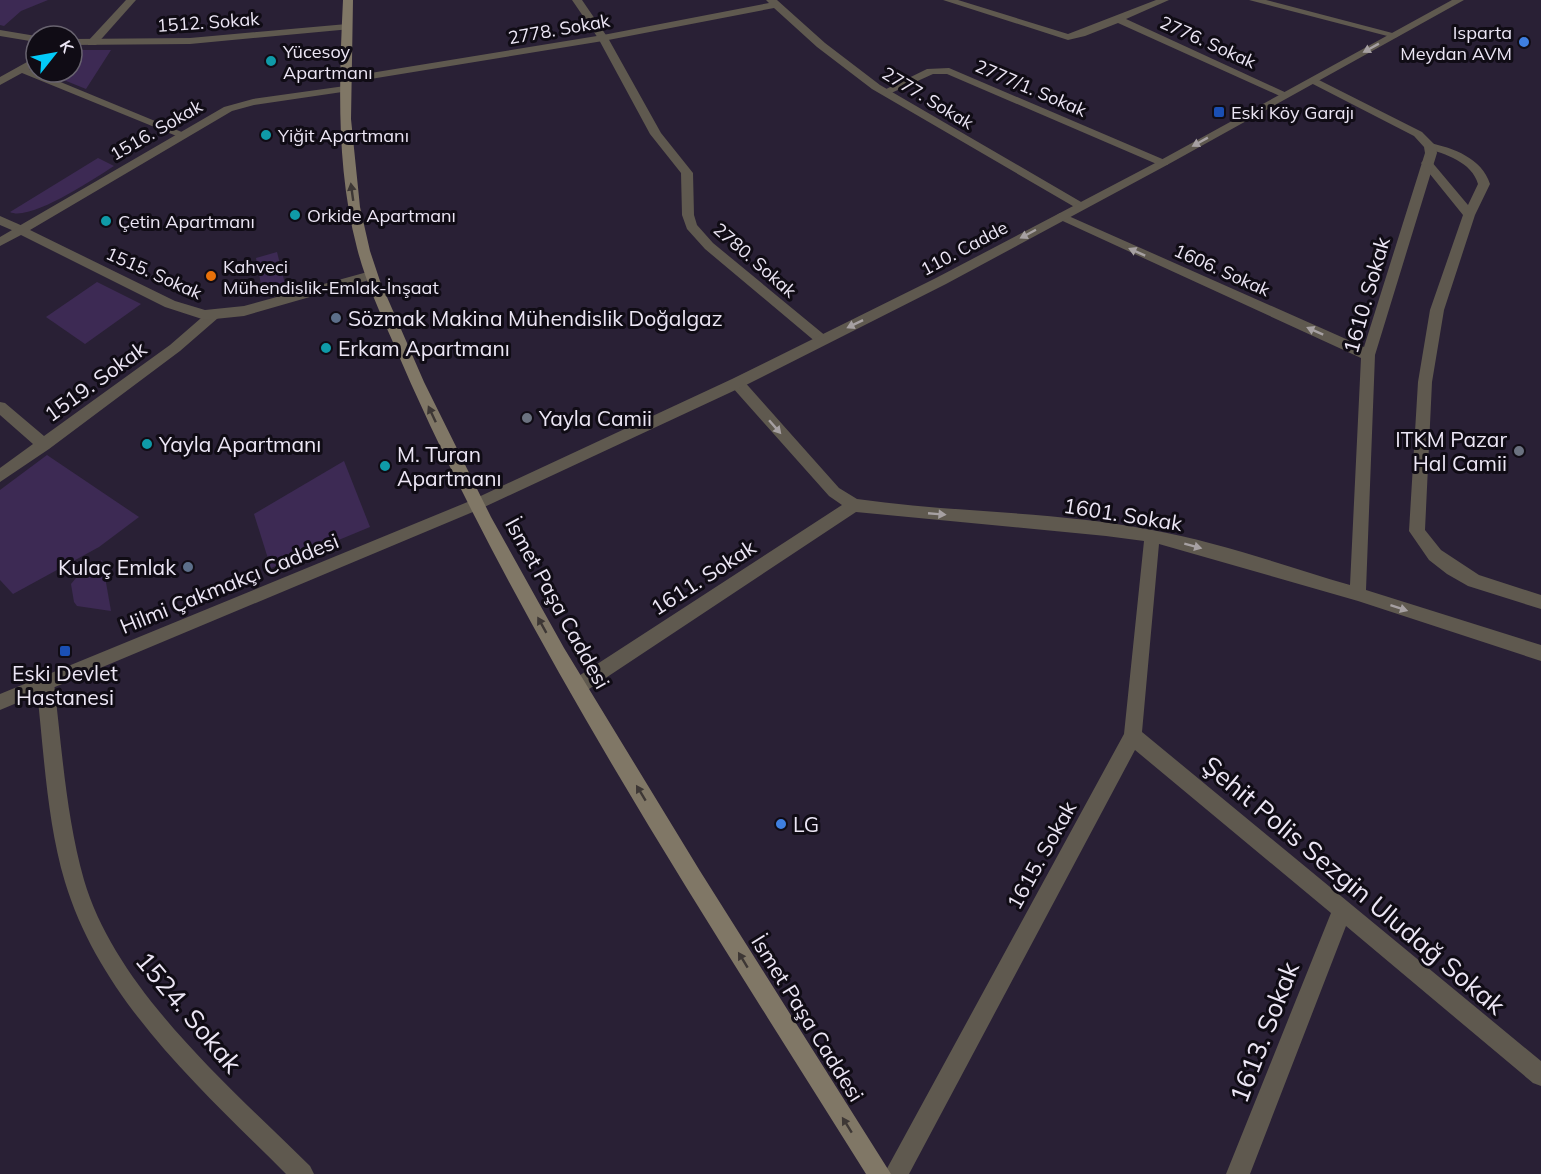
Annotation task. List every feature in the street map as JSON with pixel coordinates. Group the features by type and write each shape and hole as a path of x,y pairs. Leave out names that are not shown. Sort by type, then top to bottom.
{"main road":[{"name":"İsmet Paşa Caddesi","path":"348,0 346,84 349,172 360,237 371,275 423,396 475,505 577,687 748,969 879,1174"}],"street":[{"path":"92,43 131,0"},
{"name":"2780. Sokak","path":"577,0 603,39 656,134 687,173 688,215 691,226 698,235 822,340"},
{"path":"948,0 1068,36 1081,34 1164,0"},
{"path":"1254,0 1395,35"},
{"name":"110. Cadde","path":"475,505 737,382 942,280 1163,163 1459,0"},
{"name":"2778. Sokak","path":"346,84 603,39 773,2"},
{"name":"2777. Sokak","path":"773,2 839,60 885,92 1082,206"},
{"name":"2776. Sokak","path":"1118,19 1286,95"},
{"name":"1512. Sokak","path":"84,43 190,41 347,27"},
{"path":"0,33 24,37"},
{"path":"0,82 24,67"},
{"path":"21,69 183,135"},
{"name":"2777/1. Sokak","path":"885,92 931,71 949,71 1163,163"},
{"path":"1313,80 1418,134 1430,146 1461,157 1471,164 1482,177 1484,184 1469,215 1437,310 1425,382 1417,531 1435,555 1453,569 1474,581 1541,602"},
{"name":"1516. Sokak","path":"0,242 236,106 346,84"},
{"name":"1610. Sokak","path":"1358,594 1368,355 1427,163 1430,146"},
{"path":"1427,163 1469,215"},
{"name":"1606. Sokak","path":"1060,217 1368,355"},
{"name":"1515. Sokak","path":"0,220 170,304 193,313 213,315 244,311 371,275"},
{"name":"1519. Sokak","path":"0,476 175,348 213,315"},
{"name":"1601. Sokak","path":"737,382 824,482 854,505 1106,529 1152,536 1195,546 1358,594 1541,653"},
{"path":"0,407 44,444"},
{"name":"Hilmi Çakmakçı Caddesi","path":"0,702 475,505"},
{"name":"1611. Sokak","path":"577,687 854,505"},
{"name":"1615. Sokak","path":"896,1174 1133,736 1152,536"},
{"name":"1524. Sokak","path":"45,683 63,828 75,883 93,929 117,972 146,1010 216,1087 302,1174"},
{"name":"Şehit Polis Sezgin Uludağ Sokak","path":"1133,736 1541,1074"},
{"name":"1613. Sokak","path":"1238,1174 1342,910"}],"shaded area":[{"path":"0,0 48,0 21,11 4,26 0,25"},
{"path":"84,50 111,50 86,89 74,84 84,84"},
{"path":"98,158 114,166 47,205 32,211 10,212"},
{"path":"277,252 286,288 263,295 256,258"},
{"path":"97,282 141,304 85,344 46,317"},
{"path":"47,455 139,517 99,547 13,594 0,580 0,490"},
{"path":"344,461 370,527 271,568 254,514"},
{"path":"102,560 111,611 77,606 74,602 71,584"}],"place":[{"name":"Isparta Meydan AVM","path":"1524,42"},
{"name":"Yücesoy Apartmanı","path":"271,61"},
{"name":"Eski Köy Garajı","path":"1219,112"},
{"name":"Yiğit Apartmanı","path":"266,135"},
{"name":"Orkide Apartmanı","path":"295,215"},
{"name":"Çetin Apartmanı","path":"106,221"},
{"name":"Kahveci Mühendislik-Emlak-İnşaat","path":"211,276"},
{"name":"Sözmak Makina Mühendislik Doğalgaz","path":"336,318"},
{"name":"Erkam Apartmanı","path":"326,348"},
{"name":"Yayla Camii","path":"527,418"},
{"name":"Yayla Apartmanı","path":"147,444"},
{"name":"ITKM Pazar Hal Camii","path":"1519,451"},
{"name":"M. Turan Apartmanı","path":"385,466"},
{"name":"Kulaç Emlak","path":"188,567"},
{"name":"Eski Devlet Hastanesi","path":"65,651"},
{"name":"LG","path":"781,824"}]}
